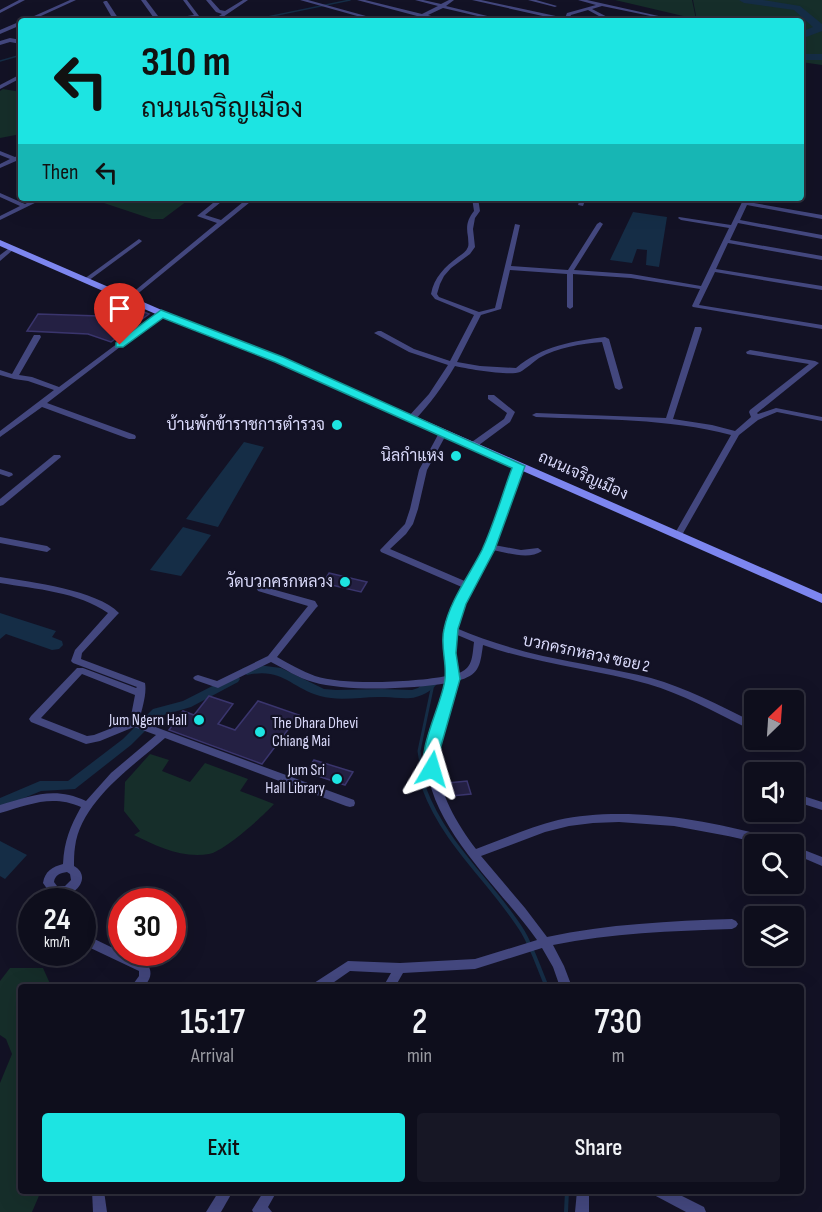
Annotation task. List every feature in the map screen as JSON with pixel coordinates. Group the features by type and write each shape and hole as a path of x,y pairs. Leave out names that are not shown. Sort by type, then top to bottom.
{"main road":[{"name":"ถนนเจริญเมือง","path":"0,243 161,313 279,360 822,599"}],"street":[{"path":"0,12 22,0"},
{"path":"33,18 74,0"},
{"path":"143,0 158,18"},
{"path":"182,18 197,16 185,0"},
{"path":"208,0 218,10 225,13"},
{"path":"218,18 246,0"},
{"path":"302,0 369,18"},
{"path":"359,0 431,18"},
{"path":"417,0 492,18"},
{"path":"417,18 452,0"},
{"path":"474,0 554,18"},
{"path":"530,0 555,6"},
{"path":"580,0 650,18"},
{"path":"105,2 115,18"},
{"path":"570,18 569,14 600,5"},
{"path":"589,9 606,18"},
{"path":"0,32 18,24"},
{"path":"0,43 10,40 18,41"},
{"path":"0,87 18,78"},
{"path":"0,153 18,159"},
{"path":"0,166 18,159"},
{"path":"0,195 26,206"},
{"path":"0,218 36,201"},
{"path":"219,201 200,216 222,223"},
{"path":"128,299 249,201"},
{"path":"475,201 477,211 470,218 468,228 472,244 470,251 452,263 436,281 434,294 437,298 478,314 498,309 517,225"},
{"path":"746,201 695,306 822,327"},
{"path":"750,201 822,217"},
{"path":"681,218 822,237"},
{"path":"570,307 570,272 600,224"},
{"path":"86,280 139,241"},
{"path":"726,241 822,258"},
{"path":"0,259 12,248"},
{"path":"507,268 632,276 704,288"},
{"path":"713,270 822,288"},
{"path":"0,435 161,313"},
{"path":"411,419 425,405 453,365 478,314"},
{"path":"669,421 698,329"},
{"path":"378,333 406,350 453,365 488,370 518,370 531,358 550,349 605,339 619,388"},
{"path":"14,377 37,337"},
{"path":"750,352 815,363 753,412 755,418"},
{"path":"0,372 60,390"},
{"path":"472,446 507,420 511,412 491,397"},
{"path":"41,404 132,437"},
{"path":"678,535 736,434 755,418 776,410 822,417"},
{"path":"536,415 669,421 708,425 736,434"},
{"path":"443,433 421,474 414,515 404,534 384,550 470,587"},
{"path":"0,503 57,457"},
{"path":"519,466 490,547 459,604 451,629 449,653 453,679 433,746 432,769 439,794 454,826 473,854 546,942 565,984"},
{"path":"0,471 9,475"},
{"path":"0,540 47,549"},
{"path":"490,547 521,553 537,551"},
{"path":"0,580 66,593 107,607 114,613 78,652 76,661 142,685 134,723"},
{"path":"198,678 218,685 271,658 313,606 312,603 261,589"},
{"name":"บวกครกหลวง ซอย 2","path":"451,629 479,642 522,656 640,679 701,701 744,722"},
{"path":"271,658 320,681 356,686 453,679 469,673 474,668 479,642"},
{"path":"141,694 80,670 34,719 86,740 134,723 350,803"},
{"path":"68,868 67,853 70,838 86,805 159,732"},
{"path":"0,809 54,794 70,796 86,805"},
{"path":"804,800 822,806"},
{"path":"473,854 566,822 597,818 677,823 744,837"},
{"path":"804,854 822,862"},
{"path":"52,888 48,880 52,872 68,868 75,872 77,882 71,888"},
{"path":"322,984 348,966 400,968 476,964 546,942 606,931 732,924"},
{"path":"96,945 144,968 145,977 139,984"},
{"path":"391,984 400,968"},
{"path":"98,1194 100,1212"},
{"path":"213,1212 225,1194"},
{"path":"262,1211 270,1194"},
{"path":"582,1194 582,1212"},
{"path":"665,1194 699,1212"}],"green space":[{"path":"615,0 692,0 696,18"},
{"path":"693,0 822,0 822,65 804,62 804,18 696,18"},
{"path":"3,89 18,92 18,135 0,138 0,91"},
{"path":"98,201 187,201 163,219 152,219"},
{"path":"150,754 169,760 162,771 190,782 205,763 248,779 240,791 274,804 224,847 209,854 189,855 161,847 134,835 140,831 124,811 125,782"},
{"path":"10,968 43,968 50,984 18,984 18,1194 40,1194 32,1212 0,1212 0,1083 12,1054 6,1039 0,1035 0,981"}],"water":[{"path":"633,212 667,217 659,267 646,265 647,250 637,249 632,263 610,260"},
{"path":"244,442 264,447 218,527 186,519"},
{"path":"183,527 211,535 181,576 150,570"},
{"path":"0,613 56,631 52,637 62,641 63,645 59,649 52,650 6,634 0,639"},
{"path":"0,841 27,855 5,879 0,876"}],"building":[{"path":"136,309 149,314 111,342 88,334 27,331 38,314 100,316 115,321"},
{"name":"วัดบวกครกหลวง","path":"329,573 367,582 361,592 323,583"},
{"path":"209,696 233,704 218,724 235,730 258,701 299,715 262,764 169,730 183,711 194,715"},
{"name":"Jum Sri Hall Library","path":"314,760 353,772 345,785 306,772"},
{"path":"467,781 471,794 451,796 448,783"}],"waterway":[{"path":"263,18 350,0"},
{"path":"744,0 797,8 820,28 804,35"},
{"path":"0,61 18,56"},
{"path":"804,57 822,57"},
{"path":"247,671 277,670 311,688 328,694 412,694 420,692 433,682"},
{"path":"0,803 40,786 71,786 127,742 157,712 187,704 234,679"},
{"path":"425,789 419,751 433,684"},
{"path":"424,788 444,828 523,932 546,984"},
{"path":"566,1212 567,1194"}],"place":[{"name":"บ้านพักข้าราชการตำรวจ","path":"337,425"},
{"name":"นิลกําแหง","path":"456,456"},
{"name":"วัดบวกครกหลวง","path":"345,582"},
{"name":"Jum Ngern Hall","path":"199,720"},
{"name":"The Dhara Dhevi Chiang Mai","path":"260,732"},
{"name":"Jum Sri Hall Library","path":"337,779"}],"route":[{"path":"120,345 161,313 279,360 519,466 489,549 459,604 451,629 449,653 453,679 433,746 432,769"}]}
